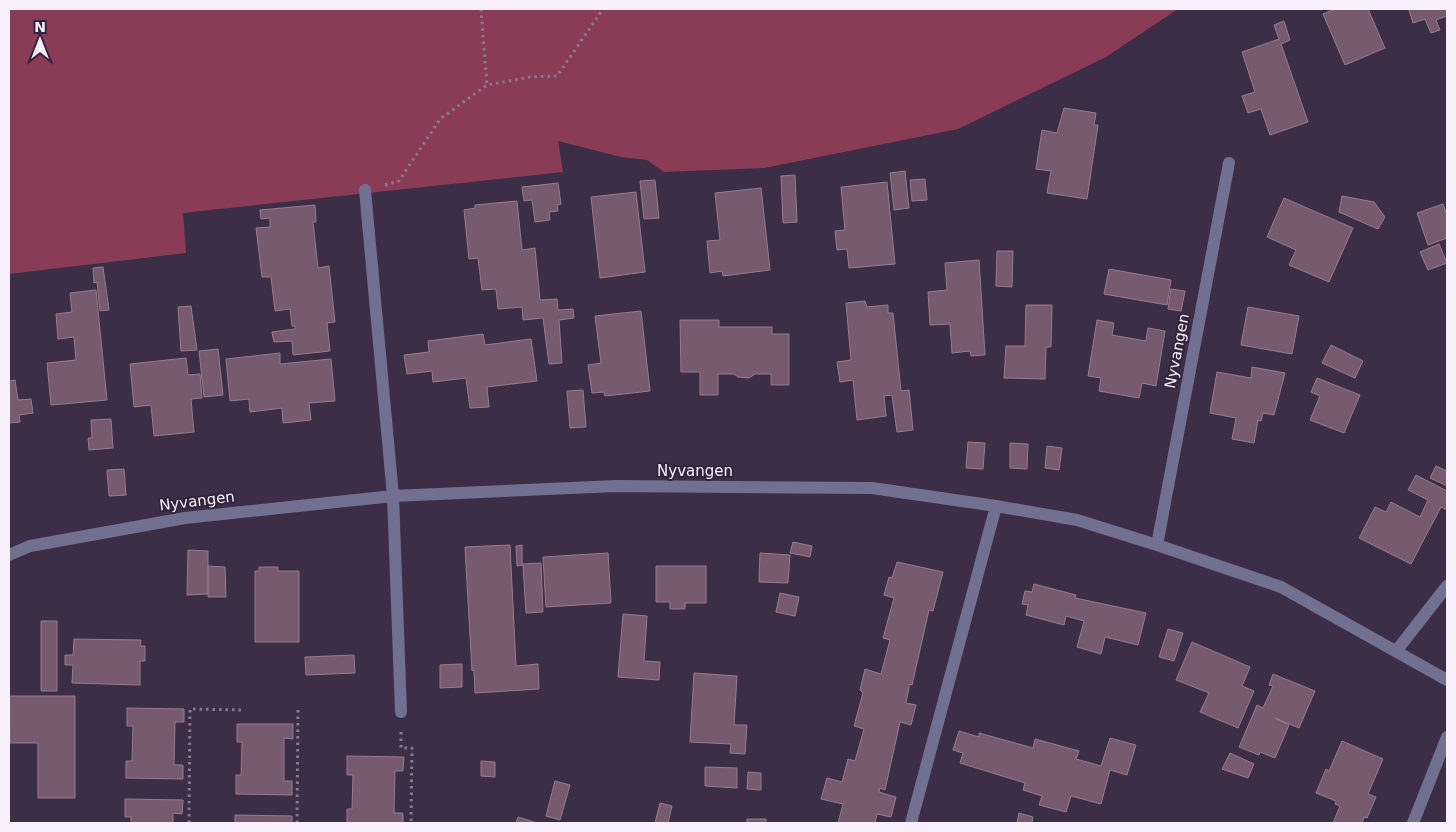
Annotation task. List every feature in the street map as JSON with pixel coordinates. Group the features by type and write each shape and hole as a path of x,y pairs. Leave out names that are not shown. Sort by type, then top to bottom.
{"street":[{"name":"Nyvangen","path":"1158,545 1230,163"},
{"path":"366,190 393,496 401,712"},
{"name":"Nyvangen","path":"9,555 30,546 185,518 393,496 616,486 872,488 1077,520 1158,545 1281,588 1397,650 1447,680"},
{"path":"911,823 996,506"},
{"path":"1397,650 1447,586"},
{"path":"1413,823 1447,738"}],"path":[{"path":"481,9 487,85"},
{"path":"366,190 399,181 440,119 487,85 530,77 557,76 603,9"},
{"path":"189,823 190,709 242,710"},
{"path":"298,710 298,823"},
{"path":"411,823 412,748"}],"shaded area":[{"path":"9,9 1178,9 1106,57 958,129 764,168 664,172 647,160 621,157 558,141 563,172 183,213 186,253 9,274"}],"building":[{"path":"1335,9 1368,9 1385,48 1345,65 1323,14"},
{"path":"1447,9 1447,16 1436,20 1440,30 1431,33 1425,19 1413,23 1409,10"},
{"path":"1284,21 1290,40 1281,44 1308,122 1270,135 1261,109 1248,113 1242,96 1255,92 1242,52 1279,39 1274,25"},
{"path":"1064,108 1096,113 1094,125 1098,125 1087,199 1047,193 1051,171 1036,169 1042,130 1057,133"},
{"path":"905,171 909,208 894,210 890,173"},
{"path":"795,175 797,222 783,223 781,176"},
{"path":"925,179 927,200 912,201 910,180"},
{"path":"655,180 659,218 644,219 640,181"},
{"path":"887,182 895,264 849,268 847,249 837,250 835,231 845,230 841,187"},
{"path":"558,183 561,204 557,205 558,211 549,212 550,220 535,222 532,200 524,201 522,187"},
{"path":"761,188 770,270 723,276 722,271 710,273 707,241 720,240 715,193"},
{"path":"636,192 645,272 600,278 591,197"},
{"path":"1342,196 1374,202 1385,217 1378,229 1339,212"},
{"path":"1284,198 1353,228 1329,282 1289,265 1296,250 1267,237"},
{"path":"517,201 522,250 535,248 540,300 557,299 558,310 573,309 574,318 559,320 562,363 549,364 543,318 523,320 522,307 498,309 496,289 482,290 478,258 469,259 464,210 475,208 475,205"},
{"path":"1443,204 1447,215 1447,238 1428,245 1417,213"},
{"path":"315,205 316,222 313,222 318,268 329,266 335,322 327,323 330,351 293,355 292,341 274,342 272,332 295,329 295,326 292,326 290,309 275,311 271,277 262,277 256,228 270,227 270,218 261,219 260,210"},
{"path":"1439,244 1447,263 1428,270 1420,252"},
{"path":"997,251 1013,251 1012,287 996,286"},
{"path":"979,260 985,355 971,356 970,351 952,353 950,324 930,325 928,292 947,290 945,263"},
{"path":"103,267 109,310 100,311 97,282 94,283 93,268"},
{"path":"1109,269 1171,280 1167,305 1104,294"},
{"path":"1171,289 1185,291 1181,311 1168,309"},
{"path":"96,290 107,400 51,405 47,363 76,360 74,337 58,339 56,314 72,312 70,293"},
{"path":"865,301 867,307 888,305 888,313 893,313 901,391 909,390 913,430 897,432 892,395 884,396 886,416 857,420 853,380 840,382 837,362 851,360 846,303"},
{"path":"1026,305 1052,305 1051,347 1046,347 1045,379 1004,378 1006,346 1025,346"},
{"path":"191,306 197,350 181,351 178,307"},
{"path":"1248,307 1299,316 1292,354 1241,345"},
{"path":"641,311 650,391 605,396 604,392 592,393 588,365 601,363 595,316"},
{"path":"680,320 719,320 719,327 772,327 772,334 789,334 789,385 771,385 771,374 755,374 749,378 738,377 734,374 718,374 718,395 700,395 700,372 681,372"},
{"path":"1097,320 1114,323 1112,335 1146,341 1148,328 1165,331 1156,386 1142,383 1139,398 1099,391 1101,378 1088,376"},
{"path":"483,334 485,345 531,339 537,381 487,387 489,407 470,408 466,378 433,382 432,371 407,374 404,355 429,352 428,341"},
{"path":"1331,345 1363,361 1355,378 1322,363"},
{"path":"218,349 223,395 204,397 199,351"},
{"path":"280,353 280,364 331,359 335,401 309,403 311,420 283,423 282,408 250,412 249,399 230,401 226,359"},
{"path":"186,358 188,375 200,374 202,398 191,399 194,432 154,436 151,405 134,407 130,364"},
{"path":"1252,367 1285,373 1274,415 1263,413 1261,421 1258,420 1254,443 1232,439 1236,418 1210,413 1217,372 1251,378"},
{"path":"1317,378 1360,395 1344,433 1310,420 1320,396 1311,392"},
{"path":"15,380 18,400 31,399 33,413 19,415 20,422 9,423 9,381"},
{"path":"583,390 586,427 570,428 567,391"},
{"path":"111,419 113,448 89,450 88,438 92,438 91,420"},
{"path":"968,442 985,443 983,469 966,468"},
{"path":"1010,443 1028,444 1027,469 1010,468"},
{"path":"1047,446 1062,448 1059,470 1045,468"},
{"path":"1436,466 1447,471 1447,486 1430,478"},
{"path":"124,469 126,495 109,496 107,470"},
{"path":"1416,475 1447,491 1447,510 1441,507 1411,564 1359,538 1375,507 1386,512 1391,502 1420,517 1428,500 1408,490"},
{"path":"793,542 812,546 810,557 790,553"},
{"path":"510,545 516,666 538,664 539,689 475,693 465,547"},
{"path":"522,545 522,564 541,563 543,612 526,613 523,565 517,566 516,546"},
{"path":"188,550 208,551 208,594 187,595"},
{"path":"608,553 611,603 546,607 543,557"},
{"path":"760,553 790,555 788,583 759,582"},
{"path":"897,562 943,572 933,611 929,610 912,685 909,684 906,703 916,705 911,725 900,722 885,790 880,788 879,792 896,797 891,817 877,814 875,823 838,823 843,804 821,799 827,778 842,782 848,759 855,761 864,729 854,726 863,693 860,690 865,669 881,674 890,640 883,638 894,598 884,595 889,577 892,578"},
{"path":"208,566 225,567 226,597 208,597"},
{"path":"656,566 706,566 706,603 685,603 685,609 670,609 670,602 656,602"},
{"path":"259,567 278,567 278,571 299,571 299,642 255,642 255,571 259,571"},
{"path":"1034,584 1076,595 1075,598 1146,613 1138,645 1105,637 1101,654 1077,647 1084,621 1066,616 1064,625 1026,615 1028,605 1022,604 1025,591 1032,592"},
{"path":"780,593 799,597 795,616 776,612"},
{"path":"623,614 647,616 644,661 660,662 659,680 618,677"},
{"path":"41,621 57,621 57,691 41,691"},
{"path":"1168,629 1183,633 1174,661 1159,657"},
{"path":"74,639 141,640 140,646 145,646 145,661 140,661 140,685 72,683 73,665 65,665 65,655 73,655"},
{"path":"1192,642 1250,667 1242,686 1254,691 1238,728 1200,712 1209,693 1176,680"},
{"path":"354,655 355,673 306,675 305,657"},
{"path":"462,664 462,687 440,688 440,665"},
{"path":"694,673 737,676 734,725 747,725 745,754 730,753 731,744 690,742"},
{"path":"1273,674 1315,691 1299,728 1275,718 1289,725 1275,758 1260,752 1259,755 1239,747 1257,705 1263,708 1273,686 1269,685"},
{"path":"9,696 75,696 75,798 38,798 38,743 10,743"},
{"path":"127,708 184,709 184,722 175,722 174,765 183,765 183,779 126,778 126,761 132,761 133,726 127,726"},
{"path":"237,724 293,724 293,739 284,738 284,781 292,781 292,795 236,794 236,775 241,775 242,742 237,742"},
{"path":"959,731 979,737 979,733 1033,748 1035,739 1079,751 1076,759 1101,766 1110,738 1136,745 1127,775 1110,770 1101,804 1071,796 1066,812 1039,805 1042,796 1023,790 1025,783 960,763 963,753 953,750"},
{"path":"1342,741 1383,759 1368,794 1376,797 1367,818 1364,817 1362,823 1333,823 1340,806 1335,804 1336,801 1316,793 1326,769 1329,771"},
{"path":"1230,753 1254,764 1248,778 1222,769"},
{"path":"347,756 404,757 403,771 395,771 394,813 403,813 403,823 347,823 347,809 352,809 353,775 347,775"},
{"path":"481,761 495,762 495,777 481,776"},
{"path":"705,767 737,768 737,788 705,786"},
{"path":"748,772 761,773 761,790 747,789"},
{"path":"555,781 570,785 560,820 546,816"},
{"path":"125,799 183,800 182,814 173,813 173,823 131,823 131,817 125,817"},
{"path":"660,803 672,806 668,823 655,823"},
{"path":"1019,813 1033,817 1032,823 1017,823"},
{"path":"235,815 292,816 292,823 235,823"},
{"path":"518,817 537,823 516,823"},
{"path":"747,819 766,819 766,823 747,823"}]}
